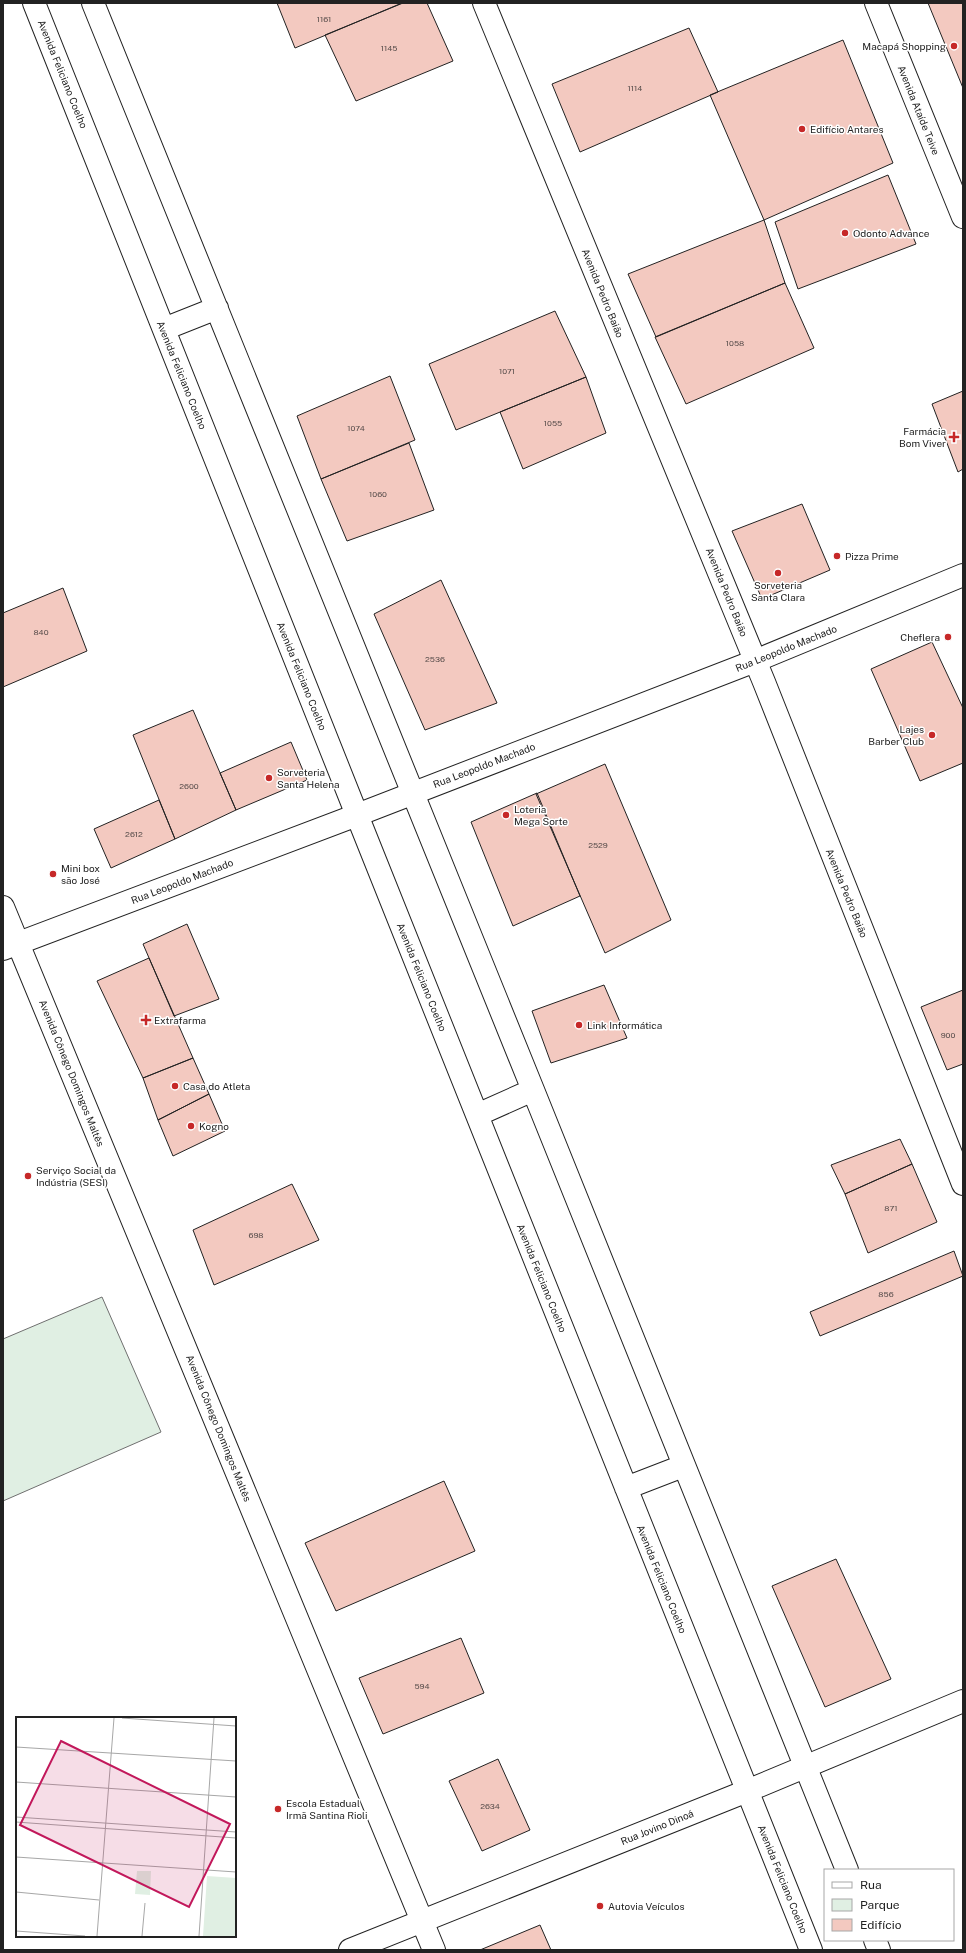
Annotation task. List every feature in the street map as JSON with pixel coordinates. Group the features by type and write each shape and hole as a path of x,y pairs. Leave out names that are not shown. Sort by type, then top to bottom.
{"street":[{"name":"Avenida Feliciano Coelho","path":"34,3 811,1950"},
{"path":"93,3 534,1090 683,1466 847,1869"},
{"name":"Avenida Pedro Baião","path":"484,3 755,661 963,1184"},
{"name":"Avenida Ataíde Teive","path":"876,3 963,217"},
{"path":"164,329 217,308"},
{"name":"Rua Leopoldo Machado","path":"10,946 357,815 413,792 755,661 963,575"},
{"name":"Avenida Cônego Domingos Maltês","path":"3,907 10,946 434,1950"},
{"path":"477,1115 534,1090"},
{"path":"626,1488 683,1466"},
{"name":"Rua Jovino Dinoá","path":"350,1950 747,1791 963,1702"}],"green space":[{"path":"102,1297 161,1432 3,1501 3,1339"}],"building":[{"path":"277,3 402,3 295,48"},
{"path":"403,3 427,3 453,61 356,101 325,35"},
{"name":"Macapá Shopping","path":"928,3 963,3 963,88"},
{"path":"689,28 718,92 580,152 552,84"},
{"name":"Edifício Antares","path":"843,40 893,163 764,220 710,95"},
{"name":"Odonto Advance","path":"888,175 916,244 798,289 775,222"},
{"path":"764,220 785,283 656,337 628,274"},
{"path":"785,283 814,348 686,404 655,337"},
{"path":"555,311 586,377 456,430 429,364"},
{"path":"390,376 415,440 321,479 297,416"},
{"path":"586,377 606,433 523,469 500,412"},
{"name":"Farmácia Bom Viver","path":"963,391 963,469 958,472 932,404"},
{"path":"409,443 434,510 347,541 321,479"},
{"path":"802,504 830,570 762,599 732,531"},
{"path":"441,580 497,703 425,730 374,614"},
{"path":"63,588 87,651 3,687 3,613"},
{"name":"Lajes Barber Club","path":"932,642 963,708 963,763 920,781 871,669"},
{"path":"193,710 236,810 175,839 133,735"},
{"path":"291,742 307,780 236,810 220,773"},
{"path":"605,764 671,920 605,953 536,794"},
{"path":"537,793 580,896 513,926 471,822"},
{"path":"159,800 175,839 111,868 94,829"},
{"path":"187,924 219,999 174,1016 143,944"},
{"name":"Extrafarma","path":"149,958 193,1058 143,1078 97,981"},
{"name":"Link Informática","path":"604,985 627,1038 551,1063 532,1011"},
{"path":"963,990 963,1064 947,1070 921,1007"},
{"name":"Casa do Atleta","path":"193,1058 209,1094 158,1120 143,1078"},
{"name":"Kogno","path":"209,1094 225,1131 173,1156 158,1120"},
{"path":"900,1139 912,1164 845,1194 831,1165"},
{"path":"912,1164 937,1222 868,1253 845,1194"},
{"path":"292,1184 319,1240 214,1285 193,1230"},
{"path":"954,1251 963,1276 820,1336 810,1312"},
{"path":"444,1481 475,1551 336,1611 305,1543"},
{"path":"836,1559 891,1679 825,1707 772,1586"},
{"path":"461,1638 484,1693 383,1734 359,1678"},
{"path":"498,1759 530,1830 482,1851 449,1781"},
{"path":"540,1925 551,1950 480,1950"}],"place":[{"name":"Macapá Shopping","path":"954,46"},
{"name":"Edifício Antares","path":"802,129"},
{"name":"Odonto Advance","path":"845,233"},
{"name":"Farmácia Bom Viver","path":"954,437"},
{"name":"Pizza Prime","path":"837,556"},
{"name":"Sorveteria Santa Clara","path":"778,573"},
{"name":"Cheflera","path":"948,637"},
{"name":"Lajes Barber Club","path":"932,735"},
{"name":"Sorveteria Santa Helena","path":"269,778"},
{"name":"Loteria Mega Sorte","path":"506,815"},
{"name":"Mini box são José","path":"53,874"},
{"name":"Extrafarma","path":"146,1020"},
{"name":"Link Informática","path":"579,1025"},
{"name":"Casa do Atleta","path":"175,1086"},
{"name":"Kogno","path":"191,1126"},
{"name":"Serviço Social da Indústria (SESI)","path":"28,1176"},
{"name":"Escola Estadual Irmã Santina Rioli","path":"278,1809"},
{"name":"Autovia Veículos","path":"600,1906"}]}
